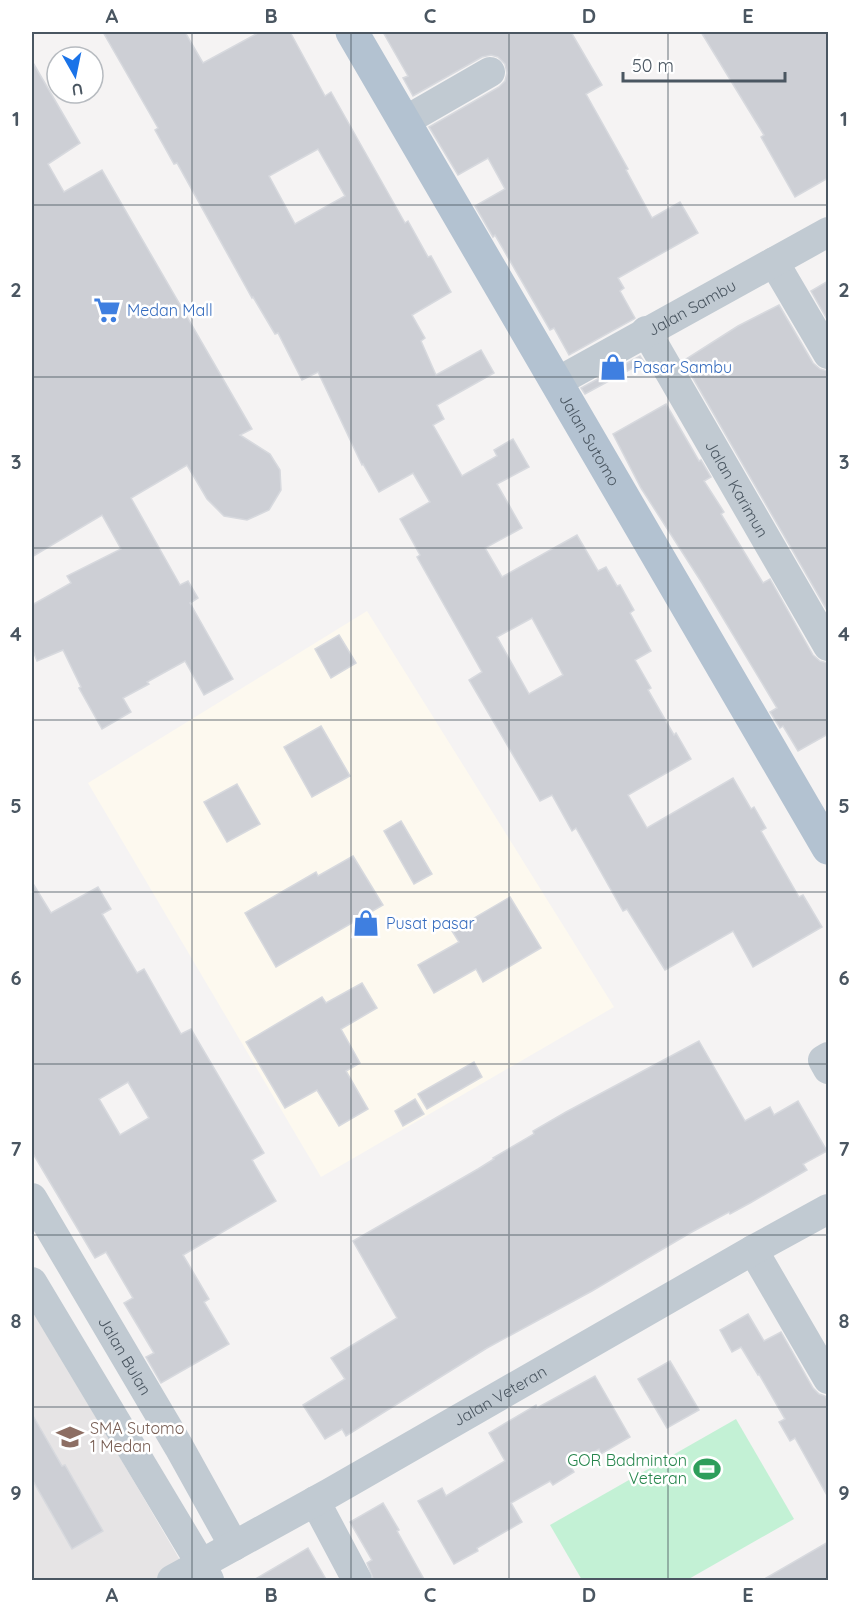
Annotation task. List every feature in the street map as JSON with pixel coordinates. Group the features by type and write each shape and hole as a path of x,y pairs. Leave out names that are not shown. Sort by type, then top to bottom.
{"main road":[{"name":"Jalan Sutomo","path":"352,32 828,848"}],"street":[{"path":"405,121 490,72"},
{"name":"Jalan Sambu","path":"556,382 828,232"},
{"path":"774,262 828,354"},
{"name":"Jalan Karimun","path":"646,331 828,646"},
{"path":"828,1057 823,1060 828,1069"},
{"name":"Jalan Bulan","path":"32,1198 179,1447 234,1546"},
{"name":"Jalan Veteran","path":"172,1581 205,1572 234,1546 828,1209"},
{"path":"753,1250 828,1379"},
{"path":"32,1282 205,1572"},
{"path":"315,1501 357,1581"}],"shaded area":[{"path":"367,611 614,1007 321,1177 88,783"},
{"name":"SMA Sutomo 1 Medan","path":"32,1307 184,1567 160,1580 32,1580"}],"green space":[{"name":"GOR Badminton Veteran","path":"736,1419 794,1519 687,1580 582,1580 550,1525"}],"building":[{"path":"103,32 185,32 203,63 260,32 290,32 325,96 331,92 405,223 408,221 451,292 412,315 425,338 421,341 436,375 481,350 494,373 437,405 444,419 433,425 462,476 497,456 494,450 513,439 529,467 497,484 522,528 485,548 502,577 577,535 598,571 606,567 617,586 620,585 634,610 630,613 651,651 635,660 651,688 648,690 691,759 628,795 647,828 733,778 751,809 754,807 766,828 761,831 799,897 803,895 822,927 753,967 733,931 665,970 627,909 623,911 576,828 572,831 552,795 540,801 469,680 482,672 417,557 420,555 400,519 430,502 413,473 379,492 362,465 318,372 302,380 278,333 275,334 252,298 177,163 174,164 155,130 158,128","holes":["318,149 345,196 295,224 269,176","532,618 563,675 529,694 497,637"]},
{"path":"383,32 571,32 602,85 586,94 628,169 626,170 652,218 680,202 698,233 618,278 624,288 620,291 634,319 569,355 554,328 550,330 495,235 493,237 475,206 505,189 488,158 458,175 429,127 499,87 505,81 507,73 505,64 498,57 491,55 482,57 413,96 403,78 408,76"},
{"path":"701,32 828,32 828,178 795,197 761,137 764,135"},
{"name":"Medan Mall","path":"32,61 45,83 45,105 58,105 80,143 48,164 64,192 102,170 252,429 240,435 270,454 280,470 281,490 269,510 247,520 224,516 207,499 187,465 131,498 180,585 188,581 198,598 190,603 233,679 204,695 185,661 123,698 131,712 102,729 79,688 81,687 63,650 37,661 32,648 32,605 71,583 67,576 121,549 102,515 32,557"},
{"path":"828,281 828,321 811,291"},
{"path":"779,305 813,363 820,369 828,371 828,612 683,361 738,326"},
{"path":"640,356 644,362 585,394 581,388"},
{"path":"666,404 699,461 701,460 711,477 704,481 724,512 721,514 763,583 770,579 813,655 820,661 828,663 828,734 798,751 783,726 780,728 770,712 777,708 702,583 641,488 613,434"},
{"path":"339,635 356,663 331,678 315,649"},
{"path":"321,726 350,776 312,797 284,747"},
{"path":"237,784 260,824 227,842 204,802"},
{"path":"401,821 432,874 414,884 384,831"},
{"path":"353,856 383,905 276,967 245,913 316,872 318,876"},
{"path":"32,882 51,913 98,887 111,909 102,914 137,973 144,969 181,1034 191,1029 264,1153 252,1160 276,1201 183,1255 209,1299 204,1302 229,1344 161,1383 146,1357 154,1353 124,1303 133,1298 106,1252 95,1258 32,1152","holes":["128,1082 149,1118 120,1135 99,1099"]},
{"path":"510,897 541,948 483,982 476,969 434,993 418,965 459,942 452,931"},
{"path":"362,983 377,1008 341,1029 360,1063 346,1071 368,1109 339,1126 317,1090 285,1108 246,1042 322,997 326,1003"},
{"path":"699,1041 745,1121 770,1107 774,1115 798,1101 827,1151 803,1164 807,1170 730,1214 729,1212 690,1233 592,1291 487,1348 346,1436 342,1429 325,1439 303,1405 345,1379 331,1358 397,1318 353,1241 478,1169 534,1134 533,1131"},
{"path":"474,1062 482,1077 427,1109 418,1094"},
{"path":"415,1099 424,1114 403,1126 395,1111"},
{"path":"748,1314 764,1341 781,1332 813,1388 825,1396 828,1401 828,1497 795,1438 790,1441 779,1422 785,1419 759,1374 741,1347 732,1352 720,1330"},
{"path":"670,1361 699,1410 667,1428 638,1379"},
{"path":"595,1376 630,1437 601,1454 599,1449 570,1465 574,1472 553,1485 550,1481 511,1503 522,1522 454,1564 418,1501 442,1488 446,1496 505,1461 489,1433 536,1405 537,1408"},
{"path":"32,1414 103,1531 72,1549 32,1479"},
{"path":"383,1503 425,1581 374,1581 367,1563 372,1560 350,1522"},
{"path":"828,1542 828,1581 761,1581"},
{"path":"308,1548 327,1581 252,1581"}],"place":[{"name":"Medan Mall","path":"107,310"},
{"name":"Pasar Sambu","path":"613,367"},
{"name":"Pusat pasar","path":"366,923"},
{"name":"SMA Sutomo 1 Medan","path":"70,1437"},
{"name":"GOR Badminton Veteran","path":"707,1469"}]}
